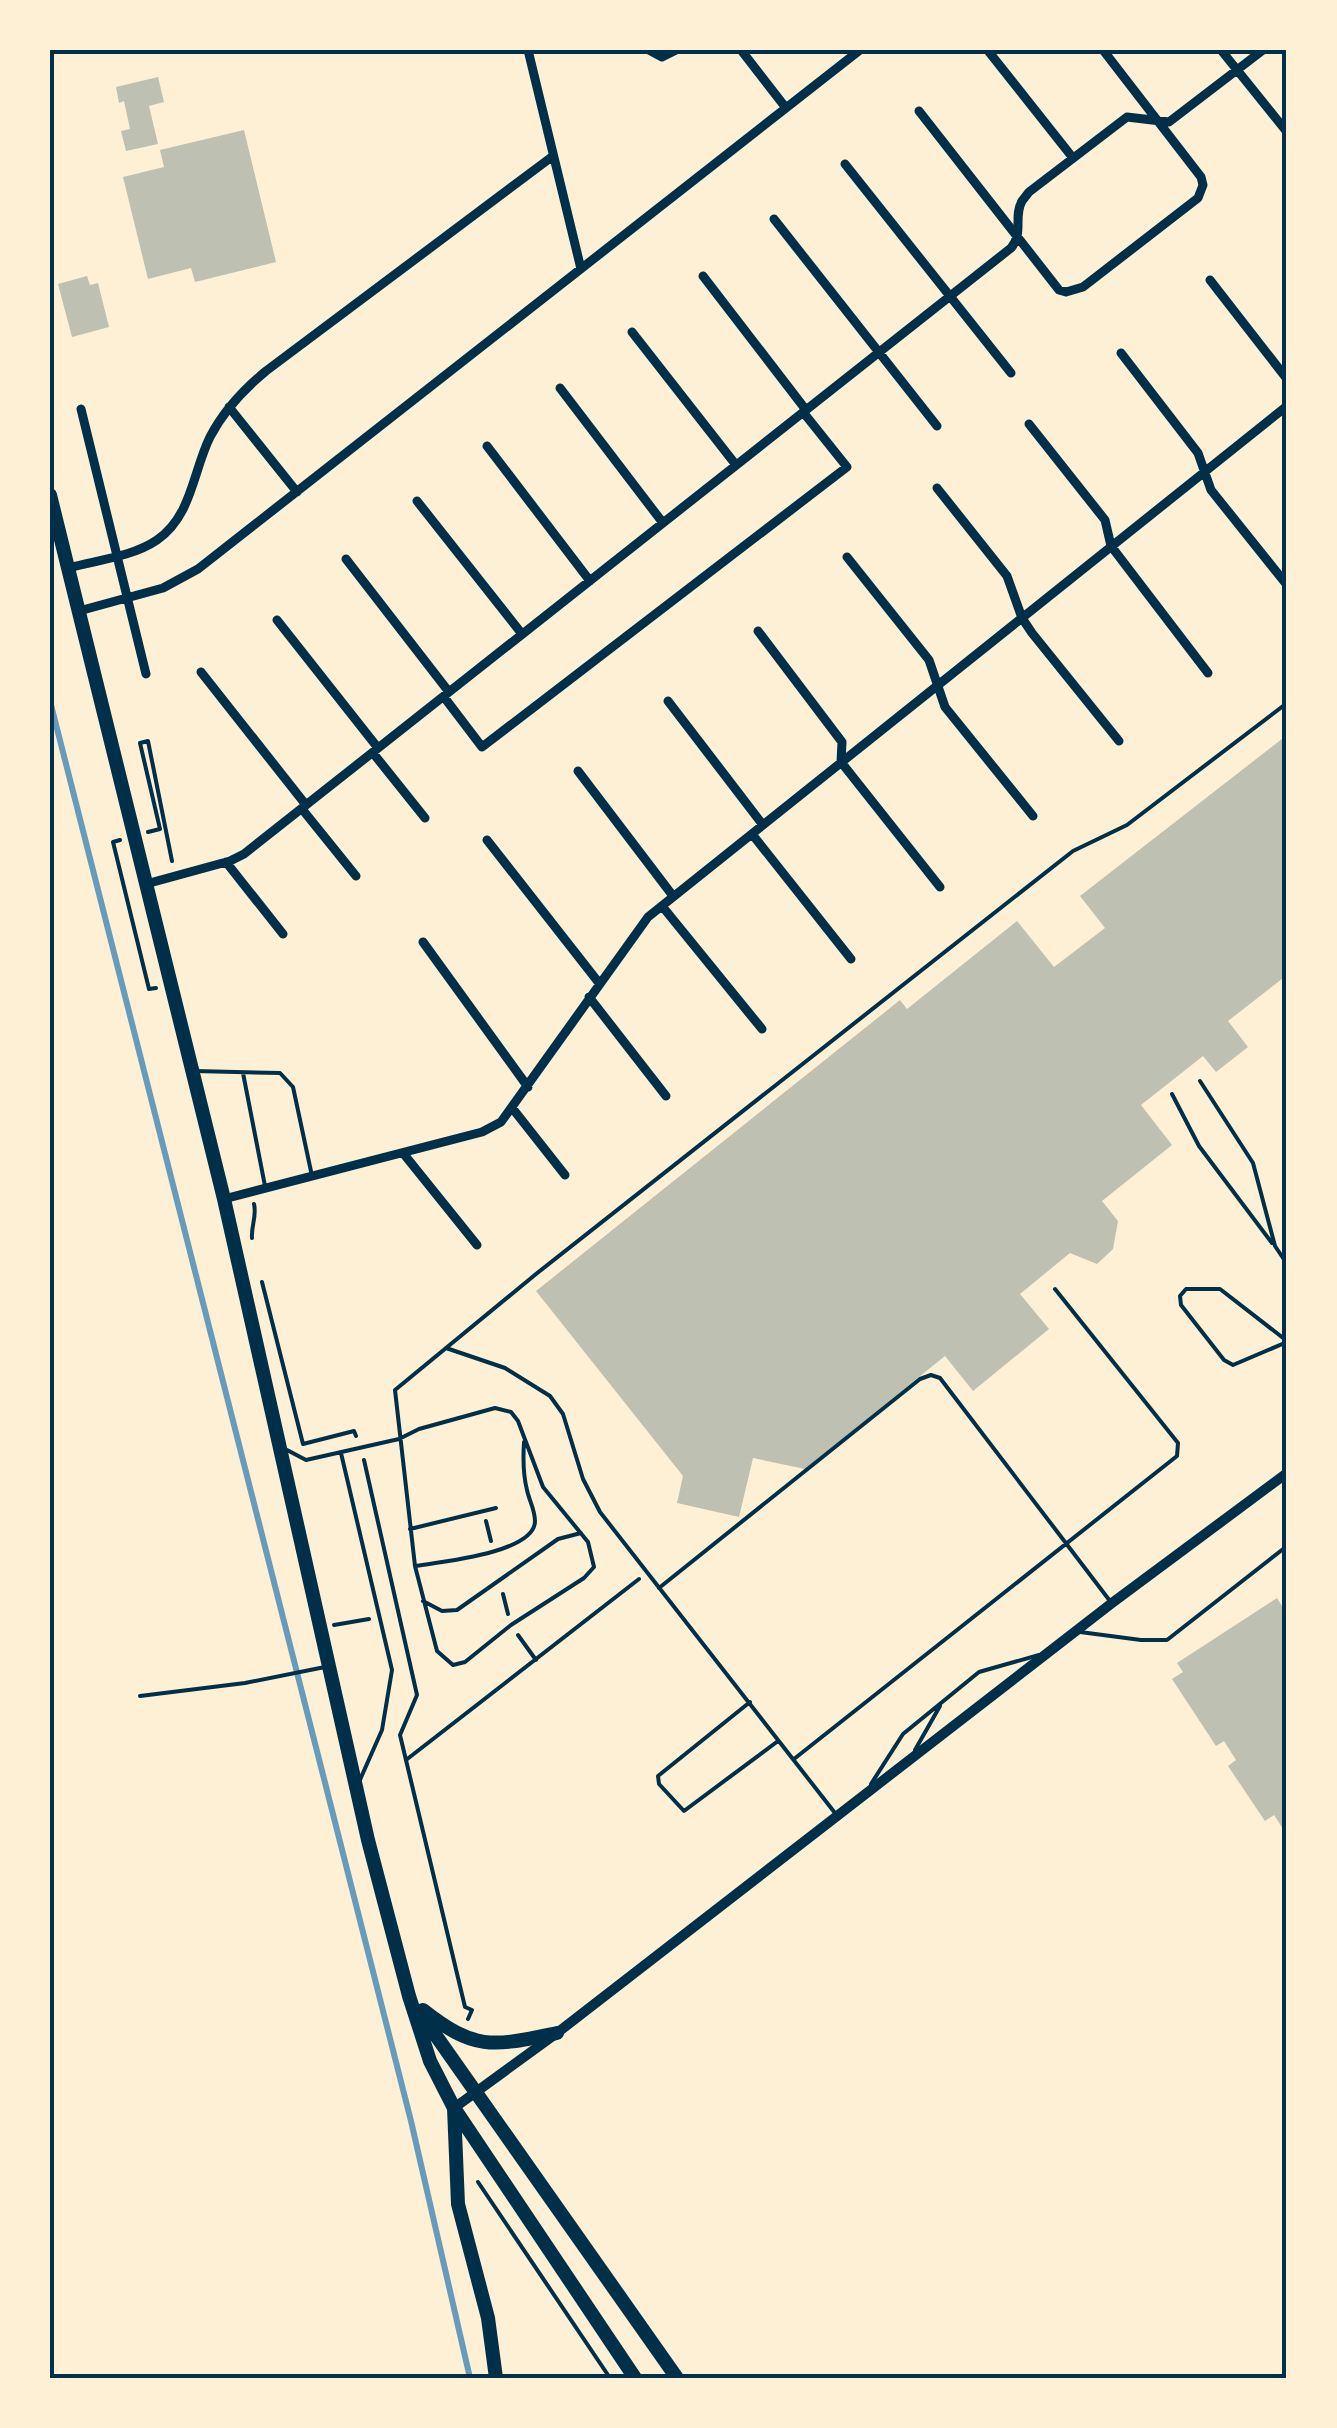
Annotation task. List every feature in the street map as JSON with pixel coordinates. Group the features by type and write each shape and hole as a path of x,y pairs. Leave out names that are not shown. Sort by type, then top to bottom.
{"main road":[{"path":"50,495 224,1199 356,1787 408,1996 430,2061 454,2108 635,2378"},
{"path":"408,1996 442,2024 475,2042 512,2042 557,2033"},
{"path":"408,1996 678,2378"},
{"path":"454,2108 458,2204 488,2318 496,2378"}],"street":[{"path":"528,50 581,270"},
{"path":"649,50 662,56 676,50"},
{"path":"741,50 786,108"},
{"path":"79,611 178,582 860,50"},
{"path":"919,111 1059,290 1072,291 1083,287 1198,198 1203,185 1201,177 1103,50"},
{"path":"1221,50 1287,132"},
{"path":"146,884 244,854 1011,248 1018,239 1022,201 1073,158 1126,117 1160,123 1179,116 1263,50"},
{"path":"989,52 1073,158"},
{"path":"68,568 152,543 172,527 186,503 210,438 229,407 266,371 553,156"},
{"path":"846,164 1011,373"},
{"path":"774,219 937,426"},
{"path":"346,559 482,747 847,466 703,276"},
{"path":"1210,280 1287,379"},
{"path":"632,332 736,465"},
{"path":"1122,353 1198,453 1210,490 1287,585"},
{"path":"560,388 664,523"},
{"path":"224,1199 482,1132 501,1122 644,922 1287,406"},
{"path":"229,407 296,492"},
{"path":"81,409 146,674"},
{"path":"1030,424 1105,520 1111,546 1208,673"},
{"path":"487,446 590,581"},
{"path":"937,488 1008,576 1022,618 1119,741"},
{"path":"417,501 522,634"},
{"path":"847,556 929,660 945,707 1033,816"},
{"path":"277,620 425,818"},
{"path":"758,631 842,742 841,762 940,887"},
{"path":"201,672 356,876"},
{"path":"668,701 763,825"},
{"path":"578,771 674,896"},
{"path":"752,834 851,959"},
{"path":"487,840 599,982"},
{"path":"226,862 282,934"},
{"path":"662,906 762,1029"},
{"path":"423,942 528,1086"},
{"path":"589,997 666,1096"},
{"path":"513,1108 565,1175"},
{"path":"403,1153 478,1245"},
{"path":"454,2108 1287,1473"}],"lane":[{"path":"281,1446 306,1460 399,1440 419,1430 495,1408 510,1412 518,1421 543,1487 592,1552 594,1567 590,1574 511,1625 465,1662 453,1665 437,1650 415,1566 399,1440 395,1390 1073,851 1127,825 1287,703"},
{"path":"192,1071 280,1073 292,1087 312,1176"},
{"path":"243,1073 266,1188"},
{"path":"1200,1082 1253,1163 1275,1246"},
{"path":"1172,1094 1199,1146 1287,1264"},
{"path":"794,1759 1177,1456 1178,1444 1055,1289"},
{"path":"1186,1289 1220,1289 1287,1341 1234,1365 1224,1360 1181,1305 1180,1296 1186,1289"},
{"path":"446,1348 505,1368 557,1404 583,1479 600,1512 838,1816"},
{"path":"659,1588 920,1378 932,1376 940,1378 1112,1603"},
{"path":"415,1566 493,1551 517,1544 530,1534 534,1516 526,1488 524,1440"},
{"path":"341,1453 392,1670 382,1730 356,1787"},
{"path":"410,1529 496,1508"},
{"path":"423,1601 442,1611 457,1610 558,1539 580,1533"},
{"path":"1076,1631 1167,1640 1287,1546"},
{"path":"862,1796 904,1734 978,1672 1047,1653"},
{"path":"140,1696 246,1684 329,1666"},
{"path":"750,1702 658,1776 659,1784 684,1810 780,1740"},
{"path":"909,1760 942,1702"}],"path":[{"path":"140,743 148,741 175,876"},
{"path":"406,1760 649,1572"},
{"path":"320,1628 379,1618"},
{"path":"478,2182 610,2378"}],"building":[{"path":"158,77 164,102 149,106 158,144 126,151 121,131 130,129 124,101 119,103 116,87"},
{"path":"244,130 276,262 195,282 191,268 148,279 123,177 164,167 160,150"},
{"path":"87,276 90,285 98,283 109,327 72,337 58,284"},
{"path":"1287,735 1287,975 1228,1021 1248,1047 1216,1072 1203,1056 1141,1105 1172,1145 1102,1201 1118,1221 1113,1249 1097,1264 1070,1253 1020,1294 1049,1329 973,1391 945,1356 805,1469 753,1458 739,1517 677,1503 683,1476 536,1291 900,1000 907,1009 1017,921 1054,967 1105,928 1080,896"},
{"path":"1277,1598 1282,1606 1287,1603 1287,1835 1274,1815 1265,1821 1228,1766 1236,1760 1224,1741 1216,1746 1172,1679 1183,1672 1177,1663"}],"waterway":[{"path":"50,701 411,2121 470,2378"}]}
